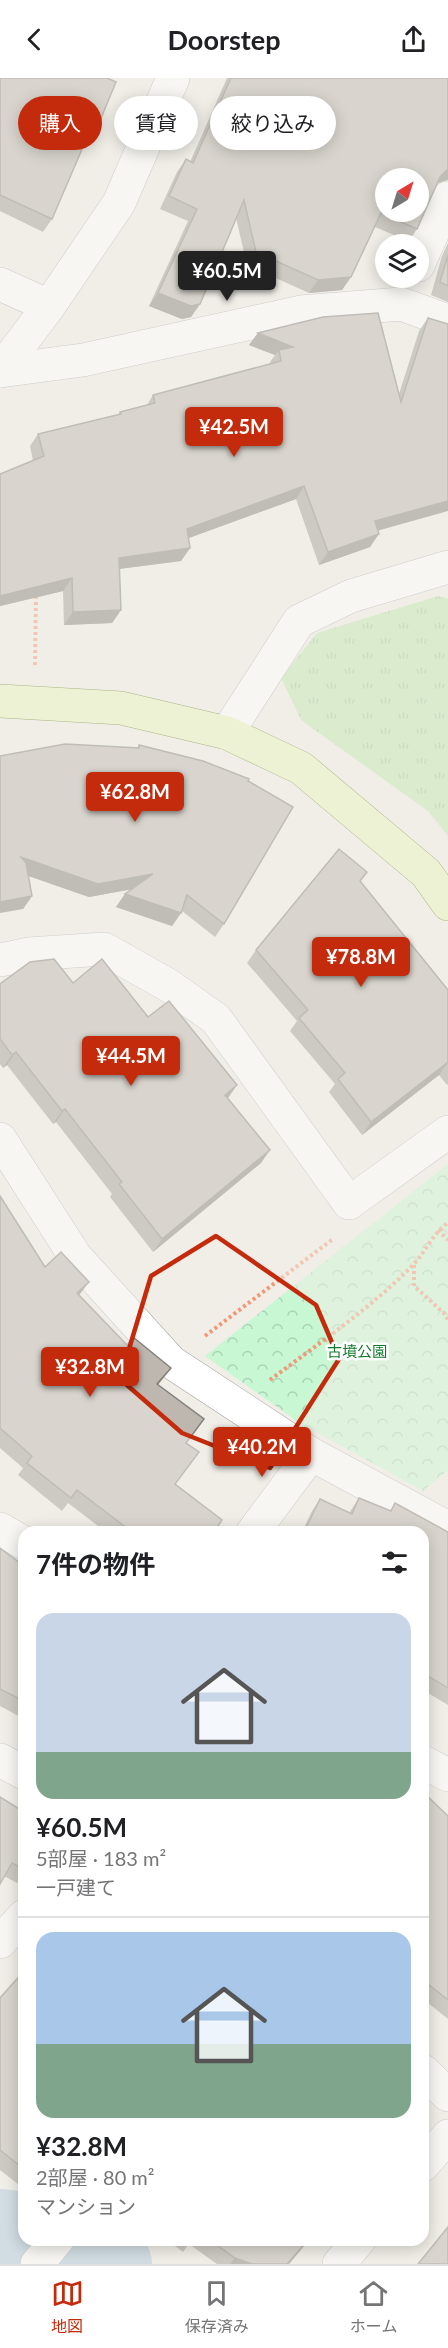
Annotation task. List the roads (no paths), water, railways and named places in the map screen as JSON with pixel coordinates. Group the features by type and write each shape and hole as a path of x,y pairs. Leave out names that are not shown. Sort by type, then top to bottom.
{"street":[{"path":"0,371 50,306 119,203 173,78"},
{"path":"429,240 448,198"},
{"path":"0,284 50,306"},
{"path":"0,371 83,360 407,291 448,321"},
{"path":"227,733 299,621 351,596 448,567"},
{"path":"0,701 122,708 227,733 301,768 426,873 448,904"},
{"path":"0,960 29,954 104,949 168,985 216,1019 349,1203 448,1132"},
{"path":"0,1139 75,1256 171,1362 311,1454 448,1528"},
{"path":"257,1526 311,1454"},
{"path":"0,1529 18,1540"},
{"path":"0,1760 18,1770"},
{"path":"429,1765 448,1775"},
{"path":"0,1942 18,1922"},
{"path":"429,2077 448,2095"},
{"path":"429,2158 448,2136"},
{"path":"339,2264 354,2246"}],"waterway":[{"path":"0,2228 18,2230"},
{"path":"76,2246 113,2264"}],"park label":[{"name":"古墳公園","path":"357,1351"}]}
